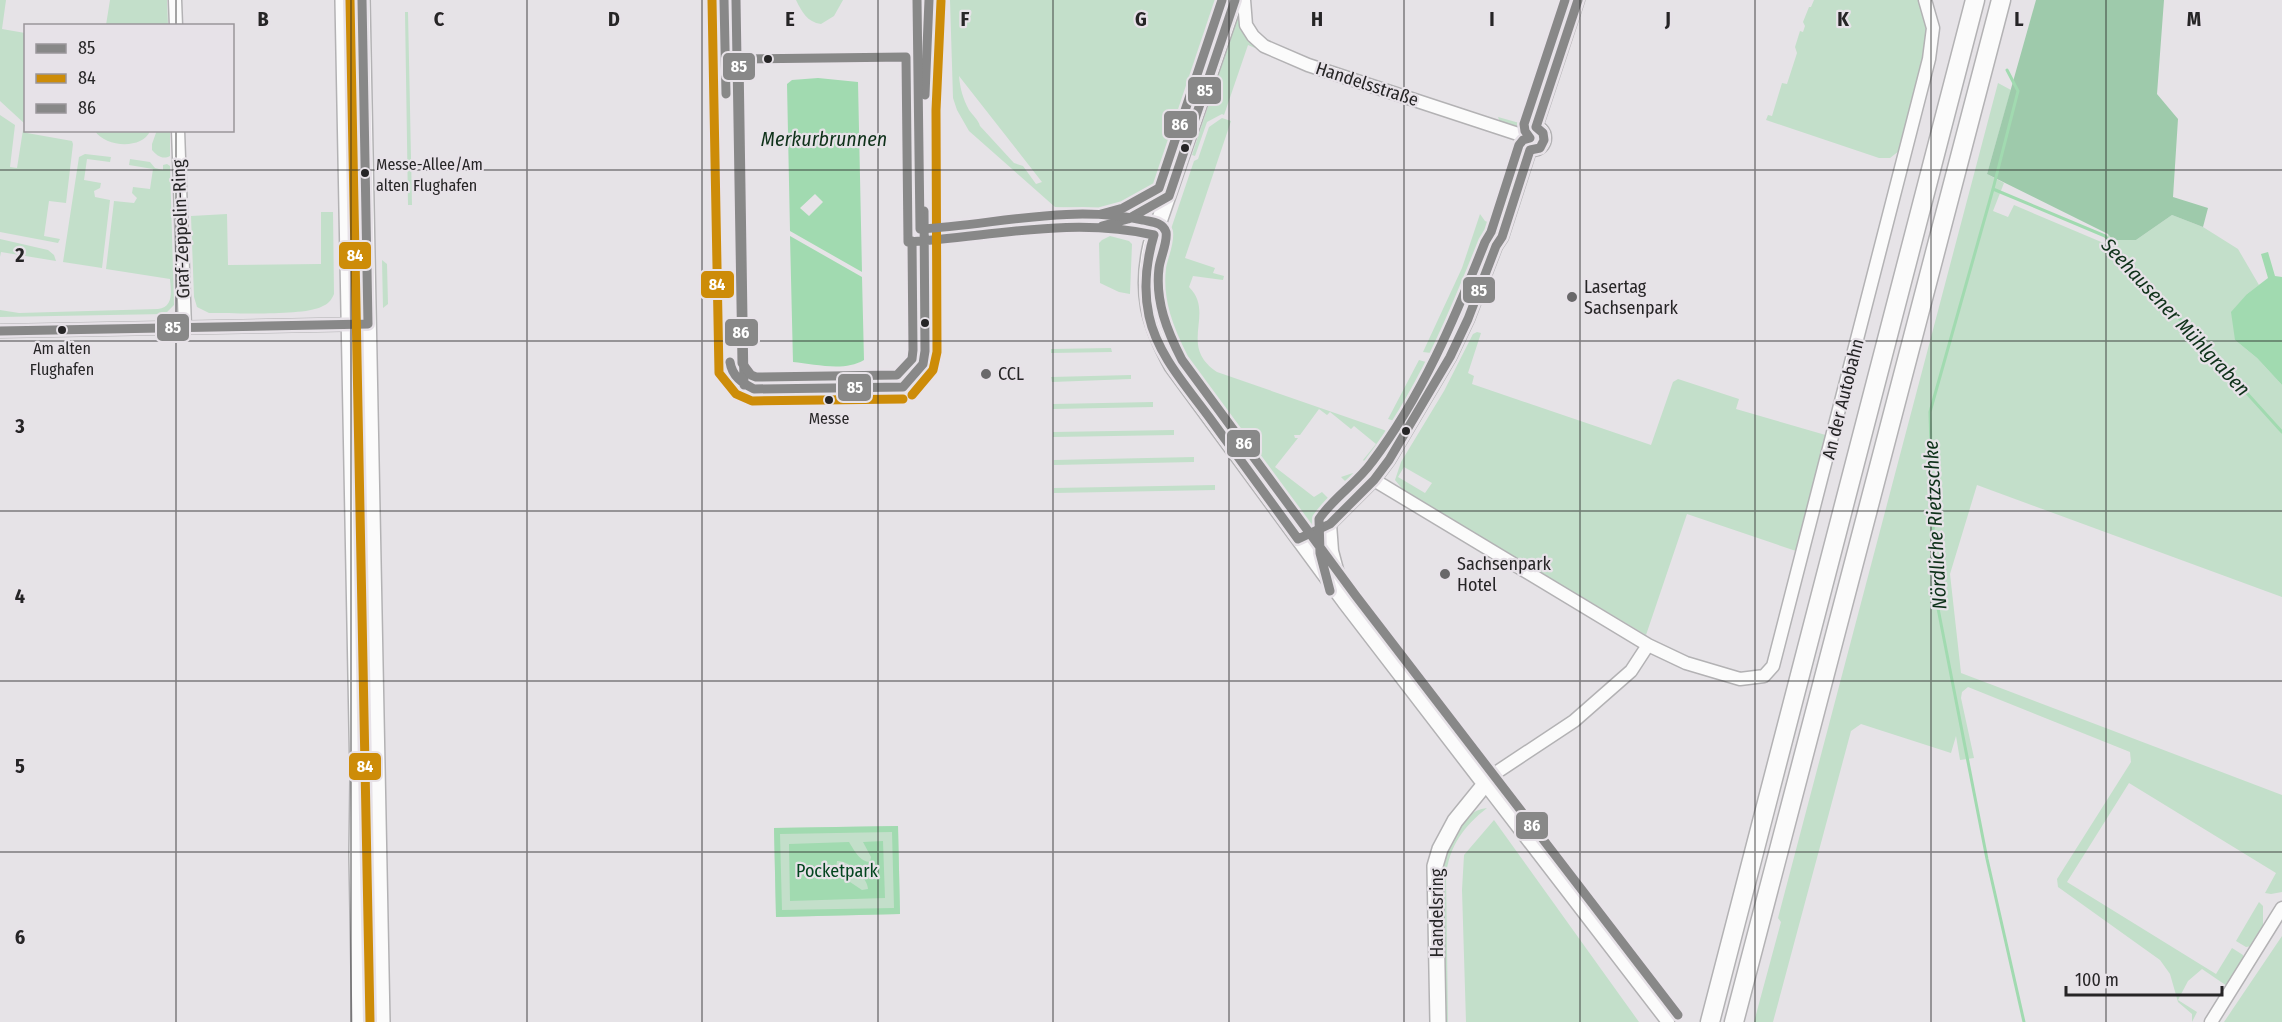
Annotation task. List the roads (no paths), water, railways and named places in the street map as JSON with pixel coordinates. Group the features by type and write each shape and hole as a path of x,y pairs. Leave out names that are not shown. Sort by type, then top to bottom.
{"highway":[{"path":"1710,1022 1975,0"},
{"path":"1734,1022 2001,0"}],"main road":[{"path":"343,0 360,1022"},
{"path":"362,0 382,1022"},
{"path":"1235,0 1151,245 1146,267 1146,299 1155,334 1172,366 1298,538 1485,784"},
{"name":"Handelsring","path":"1438,1022 1436,866 1440,849 1455,821 1485,784"}],"street":[{"path":"176,0 176,24"},
{"name":"Handelsstraße","path":"1244,0 1246,25 1253,36 1264,46 1285,57 1521,135"},
{"path":"1536,127 1578,0"},
{"name":"An der Autobahn","path":"1374,480 1648,645 1686,663 1740,679 1764,676 1773,666 1929,58 1933,28 1925,0"},
{"path":"1536,127 1542,131 1544,140 1540,148 1530,150 1522,144 1521,135 1526,128 1536,127"},
{"name":"Graf-Zeppelin-Ring","path":"178,132 184,328"},
{"path":"1298,538 1330,524 1374,480 1401,441 1450,357 1468,319 1496,246 1502,237 1530,150"},
{"path":"0,332 368,324"},
{"path":"1330,524 1335,565 1346,603"},
{"path":"1648,645 1631,671 1574,720 1496,772 1485,784 1668,1022"},
{"path":"2211,1022 2282,908"}],"water":[{"name":"Merkurbrunnen","path":"818,78 858,82 862,272 790,231 787,84 792,80","holes":["815,194 823,202 809,216 800,208"]},
{"path":"790,236 862,277 864,360 848,366 793,362"},
{"path":"2268,252 2275,276 2282,277 2282,385 2257,358 2235,340 2231,312 2247,294 2268,278 2261,254"},
{"path":"898,826 900,914 776,917 774,828","holes":["892,832 894,908 782,910 780,834"]},
{"path":"883,841 885,898 790,901 789,844 849,842 860,858 870,862 871,857 863,842","holes":["837,861 842,861 861,875 868,889 862,890 847,880 836,868"]}],"waterway":[{"name":"Nördliche Rietzschke","path":"2007,70 2018,91 1930,412 1935,593 1987,859 2024,1022"},
{"name":"Seehausener Mühlgraben","path":"1993,189 2105,236 2282,432"}],"place":[{"name":"Messe-Allee/Am alten Flughafen","path":"365,173"},
{"name":"Lasertag Sachsenpark","path":"1572,297"},
{"name":"Am alten Flughafen","path":"62,330"},
{"name":"CCL","path":"986,374"},
{"name":"Messe","path":"829,400"},
{"name":"Sachsenpark Hotel","path":"1445,574"}],"park label":[{"name":"Pocketpark","path":"837,871"}]}
